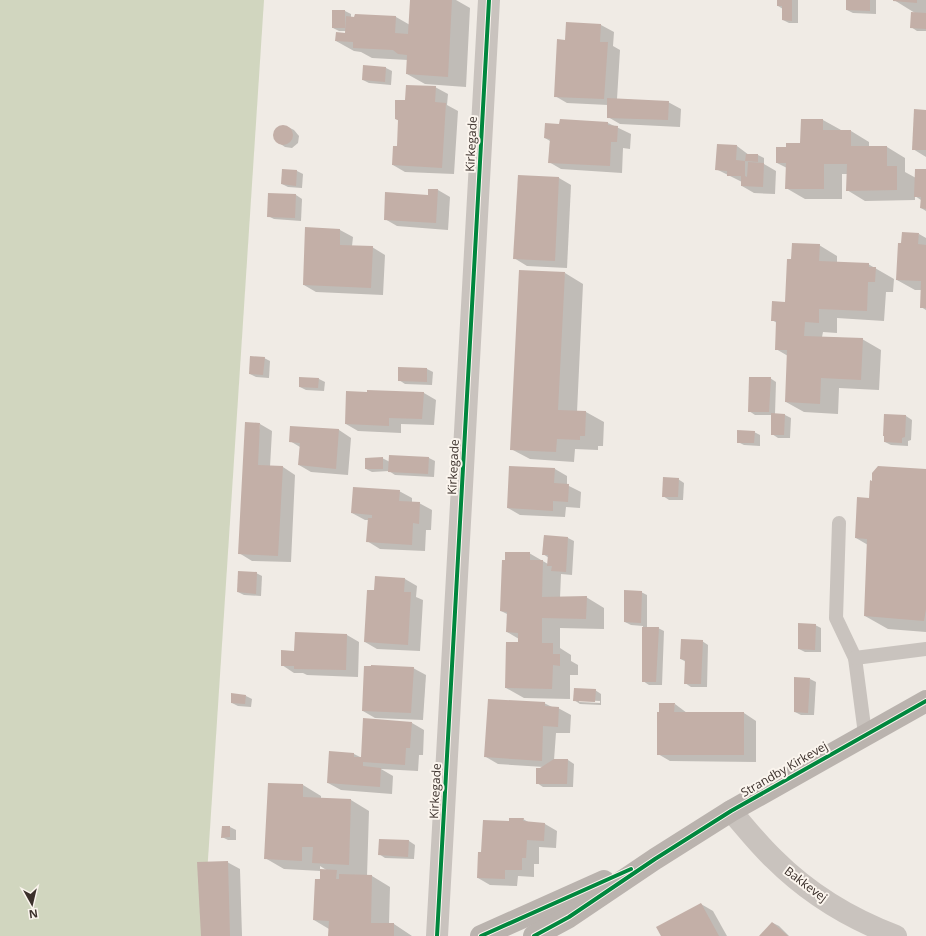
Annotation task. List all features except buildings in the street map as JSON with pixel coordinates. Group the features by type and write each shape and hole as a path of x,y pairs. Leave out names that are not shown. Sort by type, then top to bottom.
{"street":[{"name":"Kirkegade","path":"437,936 489,0"},
{"name":"Strandby Kirkevej","path":"534,936 569,917 655,858 731,811 865,734 926,701"},
{"name":"Bakkevej","path":"731,811 774,859 815,894 867,925 896,936"},
{"name":"Strandby Kirkevej","path":"481,936 655,858"}],"lane":[{"path":"840,523 836,618 855,658 865,734"},
{"path":"855,658 926,649"}],"green space":[{"path":"0,0 264,0 203,936 0,936"}],"cycle path":[{"path":"437,936 489,0"},
{"path":"534,936 569,917 655,859 731,811 926,701"},
{"path":"481,936 631,869"}]}
